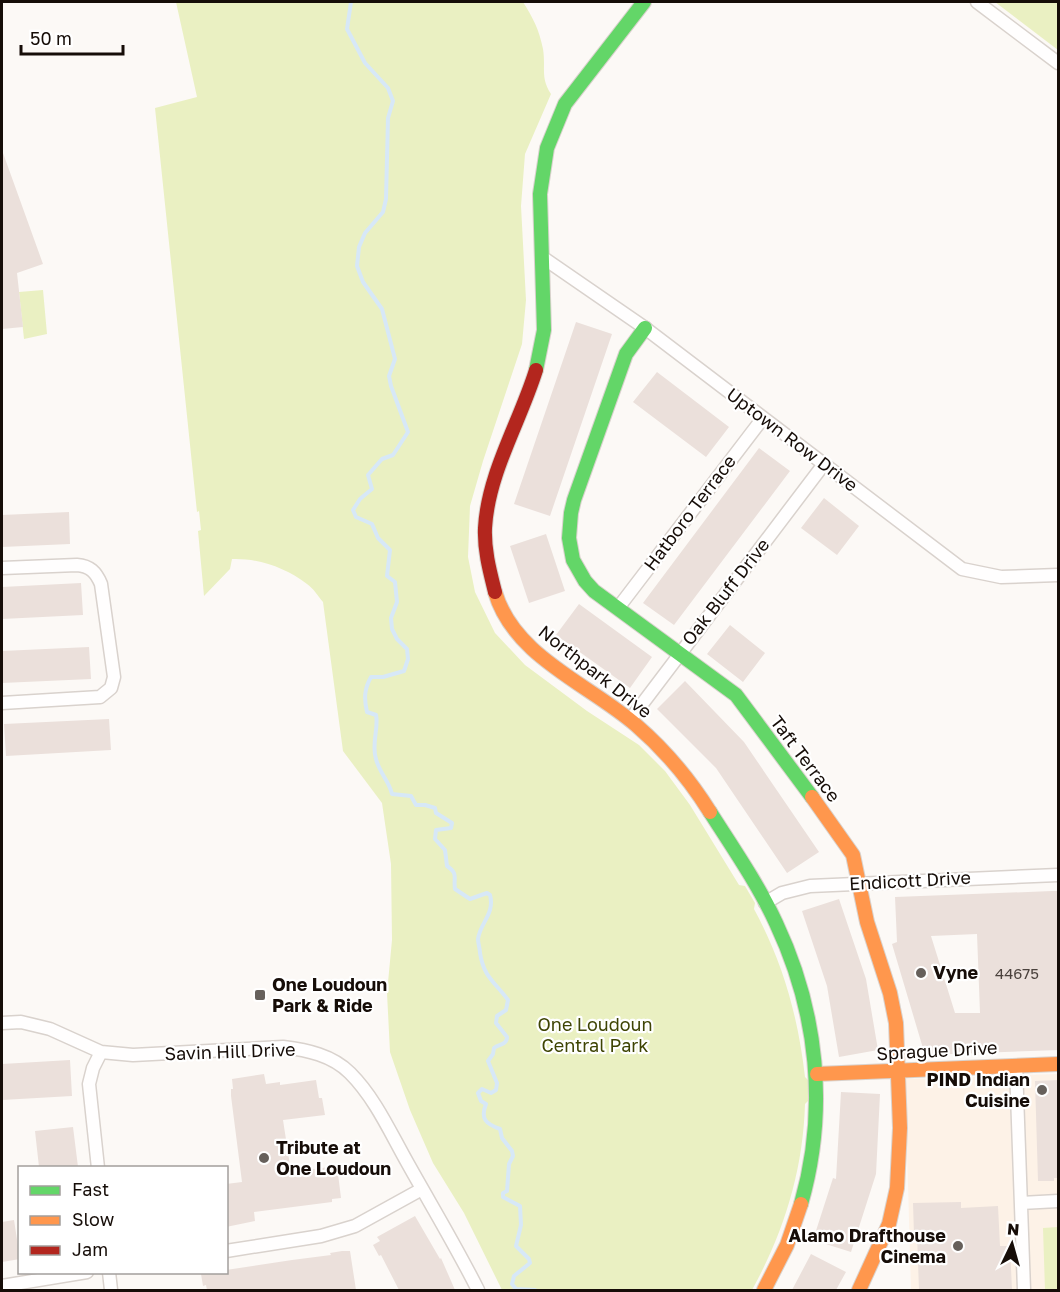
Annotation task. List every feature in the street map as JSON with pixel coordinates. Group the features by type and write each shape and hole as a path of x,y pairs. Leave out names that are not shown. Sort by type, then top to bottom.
{"street":[{"name":"Northpark Drive","path":"644,2 556,120 540,172 543,336 538,362 491,498 485,526 487,558 496,599 513,628 542,657 630,720 671,761 696,791 776,923 800,984 813,1040 817,1074 815,1137 807,1185 797,1218 784,1253 765,1290"},
{"path":"977,2 1059,63"},
{"name":"Uptown Row Drive","path":"542,257 645,328 962,569 1001,577 1059,575"},
{"name":"Taft Terrace","path":"645,328 626,354 574,501 568,547 579,573 594,591 736,695 853,855 867,922 890,993 894,1013 900,1128 897,1188 889,1224 859,1290"},
{"name":"Hatboro Terrace","path":"618,608 763,418"},
{"name":"Oak Bluff Drive","path":"630,720 824,464"},
{"path":"2,568 77,565 94,571 100,584 114,677 111,688 100,697 2,704"},
{"name":"Endicott Drive","path":"765,903 782,893 797,888 860,883 1059,875"},
{"name":"Savin Hill Drive","path":"2,1023 21,1022 50,1029 101,1052 133,1055 283,1047 323,1055 350,1072 372,1100 456,1245 478,1290"},
{"path":"98,1166 89,1084 93,1068 101,1052"},
{"name":"Sprague Drive","path":"817,1074 1059,1064"},
{"path":"1016,1066 1024,1290"},
{"path":"228,1251 321,1236 355,1226 422,1189"},
{"path":"1021,1203 1059,1201"},
{"path":"2,1286 75,1274"},
{"path":"109,1274 111,1290"}],"shaded area":[{"path":"1058,1074 1058,1290 911,1290 905,1079"}],"green space":[{"name":"One Loudoun Central Park","path":"176,2 523,2 540,35 544,72 551,94 525,154 521,206 526,300 522,344 470,506 468,557 475,592 495,633 525,665 587,711 639,745 665,771 690,805 739,885 745,886 755,903 754,909 773,949 788,990 805,1077 809,1081 809,1100 805,1104 800,1153 790,1200 774,1246 752,1290 502,1290 464,1213 433,1163 410,1110 390,1052 387,993 392,940 391,864 382,803 343,751 323,602 309,586 290,573 262,562 242,559 232,559 230,569 204,596 198,531 201,530 199,511 197,512 155,108 197,97"},
{"path":"995,2 1058,2 1058,50"},
{"path":"43,290 47,334 24,339 19,292"},
{"path":"1058,1227 1058,1290 1045,1290 1043,1228"}],"building":[{"path":"3,153 43,264 17,273 23,327 2,329"},
{"path":"576,322 612,334 550,516 514,504"},
{"path":"657,372 729,427 706,457 633,402"},
{"path":"759,448 790,471 674,625 643,603"},
{"path":"824,498 859,526 837,555 801,528"},
{"path":"69,512 70,544 2,547 2,515"},
{"path":"546,534 565,591 529,603 510,546"},
{"path":"81,583 83,615 2,619 2,587"},
{"path":"579,604 652,657 630,688 556,635"},
{"path":"730,625 765,653 743,682 707,654"},
{"path":"89,647 91,679 2,683 2,651"},
{"path":"685,681 744,742 819,852 787,873 716,768 657,709"},
{"path":"109,719 111,750 6,756 4,724"},
{"path":"1059,891 1059,1050 925,1055 892,944 897,942 895,897","holes":["977,934 980,1013 955,1013 931,936"]},
{"path":"839,899 866,979 878,1050 839,1057 827,986 802,911"},
{"path":"70,1060 72,1096 2,1100 2,1064"},
{"name":"Tribute at One Loudoun","path":"264,1074 266,1084 280,1082 280,1085 316,1080 325,1115 283,1120 291,1172 337,1166 341,1198 332,1199 332,1202 254,1212 255,1221 228,1227 228,1184 242,1182 231,1096 232,1079"},
{"path":"1059,1080 1059,1178 1054,1178 1054,1181 1038,1181 1035,1081"},
{"path":"841,1092 880,1094 876,1174 851,1252 813,1240 833,1178 836,1179"},
{"path":"73,1127 78,1166 39,1166 35,1131"},
{"name":"Alamo Drafthouse Cinema","path":"961,1202 961,1208 998,1206 1000,1246 1010,1246 1012,1290 919,1290 917,1234 914,1235 913,1203"},
{"path":"415,1216 441,1258 455,1290 399,1290 381,1255 379,1256 373,1245 380,1241 377,1237"},
{"path":"14,1220 18,1259 2,1262 2,1222"},
{"path":"350,1251 356,1290 207,1290 206,1285 203,1286 201,1274 228,1274 228,1270 331,1255 330,1253"},
{"path":"811,1254 846,1272 836,1290 792,1290"}],"waterway":[{"path":"351,2 347,29 365,63 388,88 393,101 388,118 386,199 383,212 365,233 359,247 357,266 363,282 382,309 395,359 389,376 391,386 408,432 393,455 382,459 368,475 372,489 360,499 353,510 356,517 372,524 378,538 390,550 387,576 395,582 397,602 391,618 392,629 397,639 407,649 408,659 404,671 383,677 371,677 365,694 365,703 367,712 376,715 377,764 392,794 411,796 416,805 435,808 436,813 452,823 451,828 436,830 435,839 445,850 447,866 454,874 455,889 470,899 487,893 490,895 491,908 479,933 478,941 484,968 508,1000 506,1010 497,1016 496,1023 507,1040 494,1048 488,1061 497,1083 496,1090 491,1093 482,1089 478,1093 481,1101 486,1104 484,1117 491,1125 500,1129 502,1138 513,1156 509,1164 507,1191 503,1193 503,1197 520,1206 521,1225 516,1246 530,1263 514,1276 512,1284 516,1289 535,1290"}],"traffic: fast":[{"path":"536,370 544,330 540,194 547,148 565,104 644,2"},
{"path":"645,328 626,354 574,500 569,538 573,560 585,581 594,591 736,695 812,797"},
{"path":"710,812 745,866 769,909 790,957 801,991 809,1026 816,1097 809,1169 801,1204"}],"traffic: slow":[{"path":"495,592 505,615 518,634 555,668 617,710 647,735 676,766 710,812"},
{"path":"812,797 853,855 867,922 890,993 896,1023 900,1128 897,1188 889,1224 859,1290"},
{"path":"817,1074 1058,1064"},
{"path":"764,1290 787,1245 801,1204"}],"traffic: jam":[{"path":"495,592 485,544 487,508 498,468 536,370"}],"place":[{"name":"Vyne","path":"921,973"},
{"name":"One Loudoun Park & Ride","path":"260,995"},
{"name":"PIND Indian Cuisine","path":"1042,1090"},
{"name":"Tribute at One Loudoun","path":"264,1158"},
{"name":"Alamo Drafthouse Cinema","path":"958,1246"}]}
